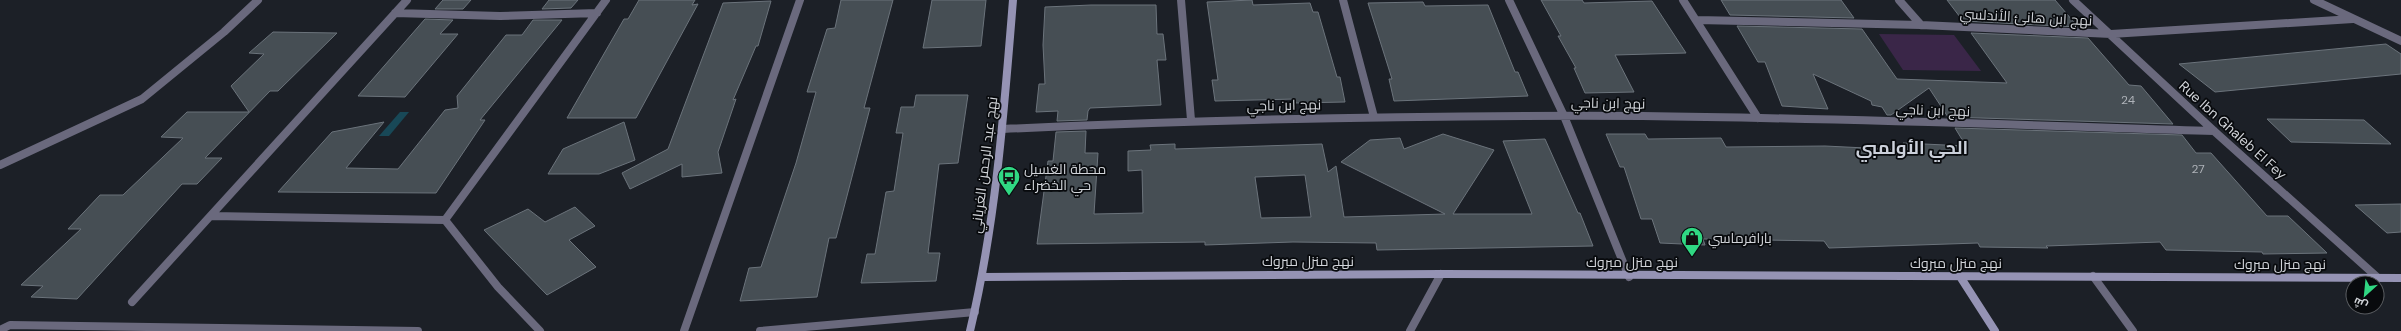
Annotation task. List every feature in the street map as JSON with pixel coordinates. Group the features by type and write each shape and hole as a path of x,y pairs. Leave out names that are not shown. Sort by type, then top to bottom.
{"street":[{"path":"0,165 142,99 224,32 258,0"},
{"path":"132,302 212,216 407,0"},
{"path":"445,220 606,0"},
{"path":"684,331 800,0"},
{"name":"نهج عبد الرحمن الغرياني","path":"970,331 983,277 1003,129 1013,0"},
{"path":"1181,0 1191,120"},
{"path":"1343,0 1374,117"},
{"path":"1509,0 1564,116 1630,277"},
{"path":"1683,0 1758,118"},
{"path":"1899,0 1920,25"},
{"name":"Rue Ibn Ghaleb El Fey","path":"2073,0 2214,131 2375,275"},
{"path":"2314,0 2401,41"},
{"path":"395,12 500,16 597,13"},
{"name":"نهج ابن هانئ الأندلسي","path":"1697,20 1920,25 2111,34 2353,19"},
{"name":"نهج ابن ناجي","path":"1003,129 1191,120 1564,116 1758,118 2214,131"},
{"path":"212,216 445,220"},
{"path":"445,220 498,287 540,331"},
{"path":"1410,331 1441,274"},
{"name":"نهج منزل مبروك","path":"983,277 1441,274 1630,277 1960,278 2093,276 2345,277"},
{"path":"2093,276 2132,331"},
{"name":"نهج منزل مبروك","path":"2385,277 2401,278"},
{"path":"1960,278 1995,331"},
{"path":"760,331 975,312"},
{"path":"0,330 10,325 418,331"}],"shaded area":[{"path":"1879,34 1954,35 1981,71 1903,70"}],"water":[{"path":"400,112 409,112 389,136 379,136"}],"building":[{"path":"443,0 471,0 463,9 435,9"},
{"path":"549,0 578,0 571,8 542,9"},
{"path":"639,0 695,0 692,5 698,4 636,118 567,118 624,19 628,19"},
{"path":"841,0 893,0 864,108 870,108 836,238 829,238 817,297 740,301 749,268 761,267 796,163 816,92 807,92 827,29 835,28"},
{"path":"932,0 986,0 981,46 923,48"},
{"path":"1252,0 1253,5 1310,3 1313,12 1318,12 1337,77 1340,77 1345,102 1296,103 1295,99 1215,101 1212,80 1218,80 1207,2"},
{"path":"1541,0 1582,0 1584,3 1652,1 1686,53 1615,55 1634,92 1585,93 1574,68 1576,68 1558,36 1561,36"},
{"path":"1721,0 1841,0 1854,18 1730,15"},
{"path":"1947,0 2055,0 2078,27 1963,21"},
{"path":"771,1 758,46 756,46 733,100 736,99 718,152 722,173 682,177 682,164 630,189 622,173 668,149 723,3"},
{"path":"1423,2 1425,6 1488,5 1515,72 1518,72 1528,96 1394,101 1389,79 1392,79 1368,3"},
{"path":"1156,5 1157,34 1163,34 1166,60 1157,60 1161,105 1090,108 1088,111 1087,120 1057,121 1058,111 1036,112 1039,84 1045,84 1043,45 1045,7"},
{"path":"425,19 453,20 440,34 458,34 405,97 358,96"},
{"path":"533,20 562,20 480,120 485,120 436,193 278,192 332,132 384,122 346,168 398,169 445,110 458,108 457,96 506,35 522,35"},
{"path":"1737,26 1862,29 1897,79 2007,83 1971,33 2088,38 2129,85 2141,86 2173,124 1948,117 1929,88 1891,115 1887,115 1882,107 1872,105 1871,101 1813,74 1828,109 1782,106 1765,62 1758,62"},
{"path":"273,32 337,33 278,91 270,91 205,158 222,158 197,184 182,184 77,299 31,297 43,286 21,285 81,229 68,229 100,195 123,195 183,138 161,137 187,112 249,112 231,86 264,54 249,53"},
{"path":"2386,44 2401,54 2401,74 2215,92 2179,64"},
{"path":"916,95 968,95 958,163 939,164 928,253 940,253 936,281 861,283 867,254 875,254 886,192 894,191 903,133 896,133 901,107 914,107"},
{"path":"2267,119 2364,120 2391,144 2291,142"},
{"path":"624,122 635,160 599,174 548,174 563,149"},
{"path":"1955,128 2182,135 2196,153 2211,153 2267,216 2288,216 2327,253 2263,254 2262,252 2166,250 2160,242 2046,246 2048,248 1980,247 1978,243 1829,248 1824,241 1703,239 1705,245 1660,243 1652,219 1641,219 1624,167 1620,167 1606,134 1645,134 1648,139 1721,138 1726,147 1825,146 1907,150 1903,143 1966,146"},
{"path":"1086,131 1085,153 1098,153 1094,214 1143,213 1142,170 1128,171 1128,151 1151,150 1150,145 1175,144 1175,149 1322,144 1328,172 1336,166 1344,217 1445,214 1341,162 1370,140 1400,138 1404,149 1443,134 1494,150 1453,214 1532,214 1503,141 1545,139 1578,213 1580,213 1593,246 1377,250 1376,243 1293,242 1205,245 1205,242 1037,244 1048,161 1053,161 1056,132","holes":["1305,175 1311,217 1261,218 1255,177"]},
{"path":"2401,204 2401,232 2387,233 2355,205"},
{"path":"575,207 595,226 569,240 596,267 547,295 484,230 528,209 545,222"}],"place":[{"name":"محطة الغسيل حي الخضراء","path":"1009,196"},
{"name":"بارافرماسي","path":"1692,258"}],"district":[{"name":"الحي الأولمبي","path":"1912,148"}]}
